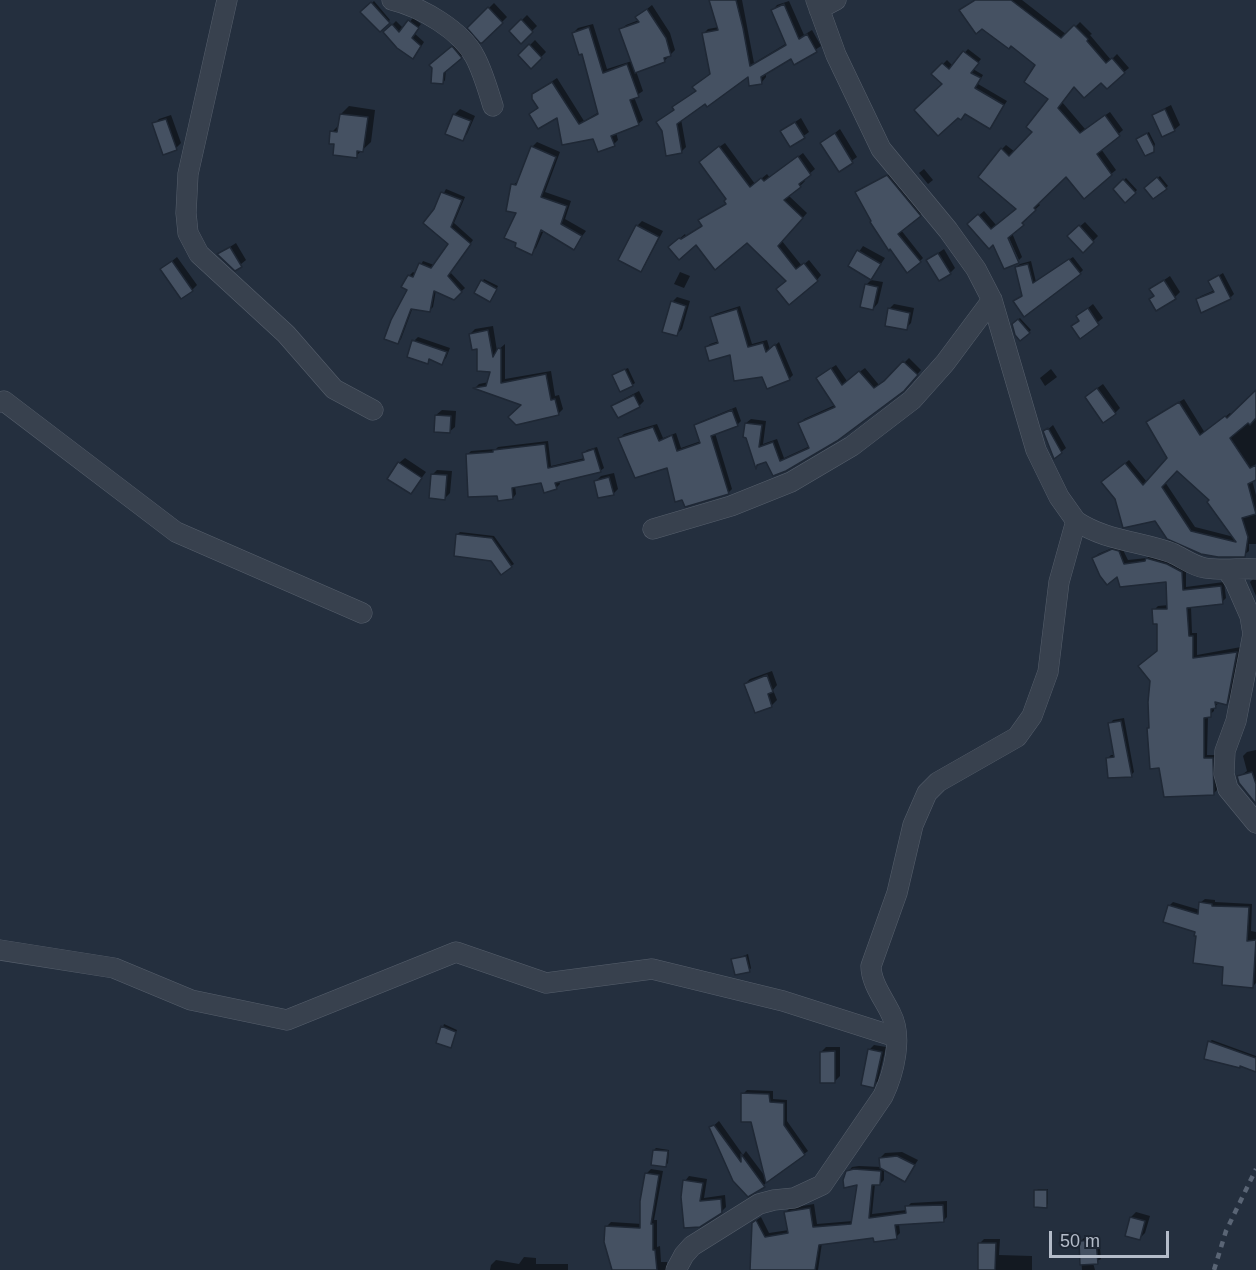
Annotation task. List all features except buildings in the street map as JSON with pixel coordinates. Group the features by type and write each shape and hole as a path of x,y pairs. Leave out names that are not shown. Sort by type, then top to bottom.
{"street":[{"path":"227,0 188,174 186,213 188,233 199,254 286,334 334,389 373,410"},
{"path":"392,0 403,3 447,25 456,33 475,56 493,106"},
{"path":"824,3 836,55 881,148 948,230 976,269 992,300 1036,450 1059,498 1076,520 1088,529 1108,537 1171,553 1198,566 1227,570 1256,569"},
{"path":"653,529 730,506 791,482 852,446 912,399 945,363 992,300"},
{"path":"0,402 4,401 177,532 362,613"},
{"path":"676,1270 692,1246 749,1210 766,1202 804,1195 822,1185 883,1096 889,1084 896,1037 894,1020 873,978 871,966 897,893 913,825 922,801 938,782 1017,737 1032,716 1048,672 1059,582 1076,520"},
{"path":"1227,570 1250,616 1253,634 1236,721 1225,751 1224,774 1228,789 1256,824"},
{"path":"0,950 114,968 191,1000 287,1020 456,952 546,982 652,969 783,1001 896,1037"}],"railway":[{"path":"1214,1270 1226,1231 1256,1169"}]}
